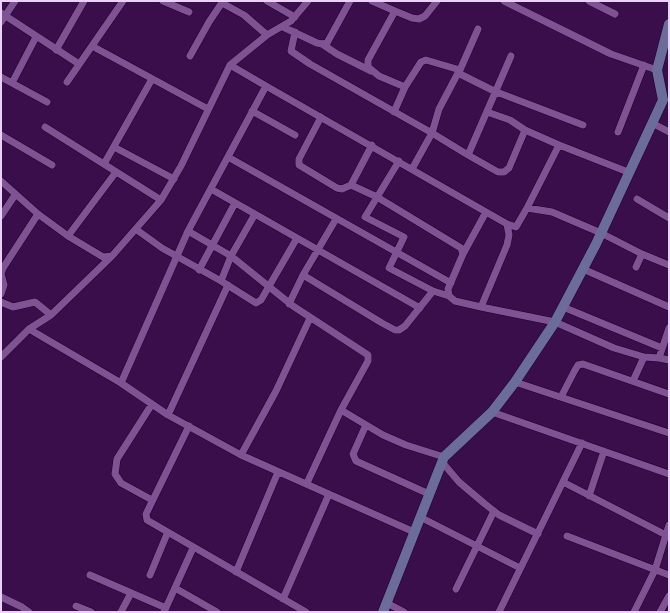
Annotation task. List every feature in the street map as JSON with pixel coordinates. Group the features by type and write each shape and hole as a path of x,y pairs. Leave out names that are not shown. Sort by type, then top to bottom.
{"street":[{"path":"15,1 2,17 79,64"},
{"path":"56,50 84,1"},
{"path":"67,82 123,1"},
{"path":"163,1 189,12"},
{"path":"267,1 295,17"},
{"path":"1,357 29,329 51,315 137,230 161,200 174,179 230,65 267,35 283,27 295,17 308,1"},
{"path":"322,44 327,42 350,1"},
{"path":"372,1 381,3 412,18 419,19 425,16 437,1"},
{"path":"504,1 522,4 611,54 657,70"},
{"path":"588,1 615,14"},
{"path":"190,56 223,2 244,15 267,35"},
{"path":"372,72 368,67 368,60 395,11"},
{"path":"404,612 385,607 443,459 492,412 515,382 555,322 601,233 628,172 652,124 667,100 657,70 669,24"},
{"path":"283,27 322,44 372,72 404,87"},
{"path":"412,169 432,133 439,109 459,72 478,29"},
{"path":"295,32 290,51 498,172 504,172 509,168 525,130"},
{"path":"12,83 36,37"},
{"path":"92,46 208,109"},
{"path":"468,155 487,112 494,91 511,56"},
{"path":"394,112 404,87 421,62 426,60 459,72 494,91 583,125"},
{"path":"230,65 372,145 507,224 516,227 559,145"},
{"path":"618,132 644,65"},
{"path":"1,77 47,102"},
{"path":"104,164 152,79"},
{"path":"121,383 188,231 266,86"},
{"path":"252,111 296,135"},
{"path":"487,112 510,120 525,130 559,145 628,172"},
{"path":"321,117 299,159 299,165 337,188 342,189 351,185 372,145"},
{"path":"652,124 669,132"},
{"path":"45,128 161,200"},
{"path":"1,135 52,165"},
{"path":"114,147 174,179"},
{"path":"228,157 451,283"},
{"path":"399,161 365,216 404,237 389,268 433,291 449,296 455,301 555,322 600,343 644,357 669,360"},
{"path":"68,236 116,172"},
{"path":"1,181 38,214 68,236 103,257 112,256"},
{"path":"351,185 377,197 456,244 461,248 463,254"},
{"path":"211,189 420,308"},
{"path":"2,212 15,195"},
{"path":"637,199 669,218"},
{"path":"199,270 235,203"},
{"path":"527,208 552,212 669,265"},
{"path":"449,296 448,289 463,254 486,212"},
{"path":"1,294 4,285 1,274 3,268 38,214"},
{"path":"168,416 224,283 232,256 255,214"},
{"path":"290,304 303,275 336,219"},
{"path":"480,307 507,245 509,235 507,224"},
{"path":"137,230 176,256 256,303 261,300 269,288 297,238"},
{"path":"188,231 232,256 290,304 368,355 368,361 342,410 307,483"},
{"path":"636,267 642,254"},
{"path":"583,269 669,307"},
{"path":"303,275 395,330 399,330 405,326 433,291"},
{"path":"1,302 13,307 35,302 51,315"},
{"path":"563,307 662,348"},
{"path":"241,455 276,391 310,318"},
{"path":"29,329 121,383 168,416 241,455 307,483 414,532"},
{"path":"659,358 668,331"},
{"path":"633,381 644,357"},
{"path":"561,397 575,370 582,364 669,394"},
{"path":"515,382 669,433"},
{"path":"152,404 117,459 115,474 121,483 152,500"},
{"path":"342,410 383,435 443,459 459,482 494,511 538,534"},
{"path":"492,412 669,474"},
{"path":"366,425 353,454 356,461 429,494"},
{"path":"189,426 152,500 145,518 152,525 167,534 306,612"},
{"path":"499,612 582,443"},
{"path":"590,496 604,451"},
{"path":"236,572 278,472"},
{"path":"563,482 664,534"},
{"path":"283,598 329,494"},
{"path":"456,589 494,511"},
{"path":"420,516 520,568"},
{"path":"644,612 635,610 655,570 664,534 669,525"},
{"path":"150,575 167,534"},
{"path":"567,536 669,576"},
{"path":"90,575 165,610 193,548"},
{"path":"175,588 217,612"},
{"path":"121,612 131,593"},
{"path":"660,612 669,596"},
{"path":"1,597 29,612"},
{"path":"76,606 91,612"}]}
